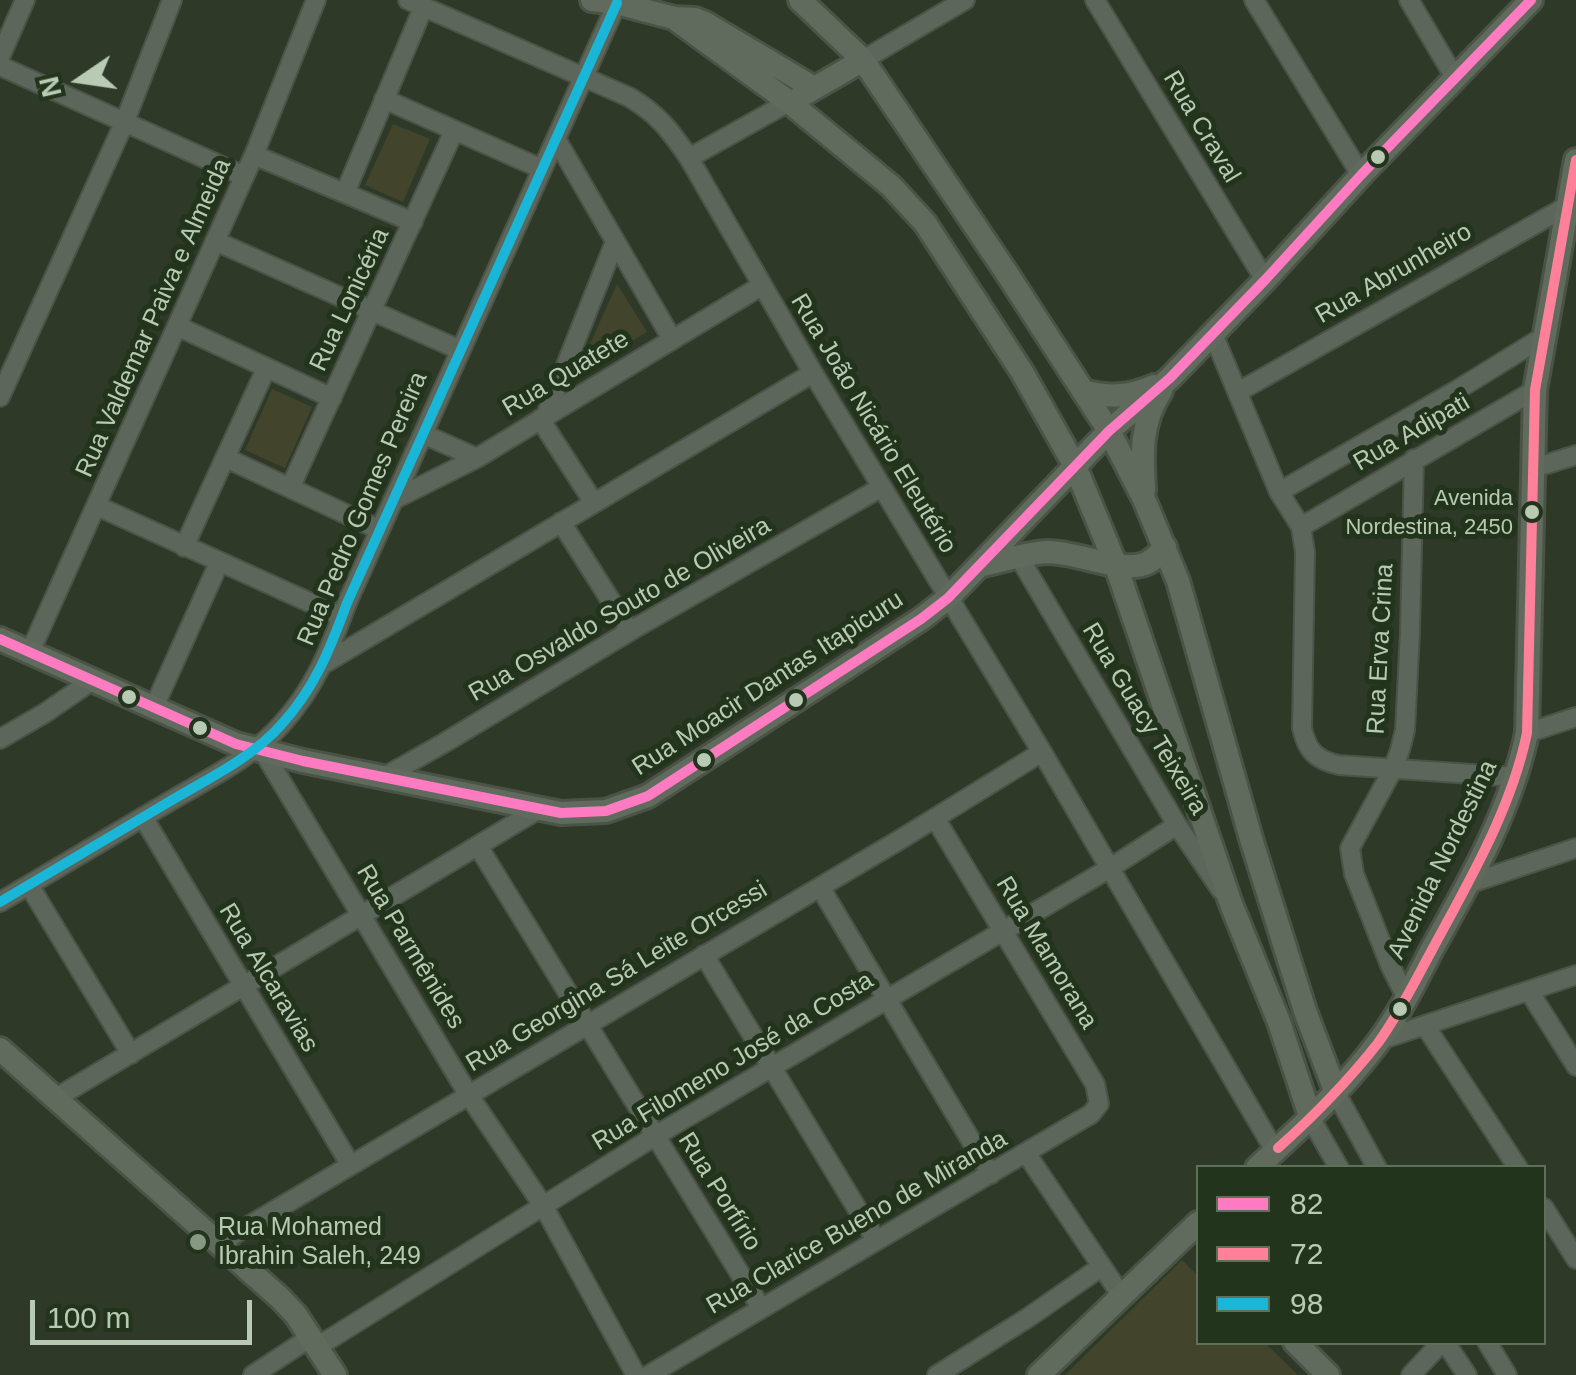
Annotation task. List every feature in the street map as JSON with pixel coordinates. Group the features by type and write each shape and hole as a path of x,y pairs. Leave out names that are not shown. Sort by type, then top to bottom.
{"street":[{"path":"0,57 25,0"},
{"path":"0,397 126,121 172,0"},
{"name":"Rua Valdemar Paiva e Almeida","path":"30,652 254,154 316,0"},
{"path":"592,0 695,19 814,88"},
{"path":"800,0 864,60 1083,391 1144,499 1183,598 1252,842 1306,1011 1336,1093 1375,1165"},
{"path":"689,158 965,0"},
{"name":"Rua Craval","path":"1095,0 1265,280"},
{"path":"1254,0 1361,175"},
{"path":"1409,0 1455,78"},
{"name":"Rua Moacir Dantas Itapicuru","path":"0,639 236,744 303,761 560,813 606,810 648,796 948,598 1109,432 1213,334 1530,0"},
{"name":"Rua Pedro Gomes Pereira","path":"0,902 259,750 325,663 380,530 617,3"},
{"path":"344,194 384,99 416,4"},
{"name":"Rua João Nicário Eleutério","path":"416,4 649,109 671,132 1110,868 1266,1159"},
{"path":"674,18 789,102 891,186 925,222 1022,372 1075,466 1115,563 1230,904 1279,1022 1311,1119 1337,1165"},
{"path":"0,66 244,176"},
{"path":"384,99 542,169"},
{"name":"Rua Lonicéria","path":"290,488 454,131"},
{"path":"556,139 672,339"},
{"path":"254,154 413,222"},
{"name":"Avenida Nordestina","path":"1266,1159 1336,1093 1380,1040 1468,884 1516,778 1527,733 1535,390 1572,202 1576,160"},
{"name":"Rua Abrunheiro","path":"1238,392 1572,202"},
{"path":"215,240 460,350"},
{"path":"594,503 543,417 615,242"},
{"name":"Rua Quatete","path":"394,500 476,458 762,286"},
{"path":"177,326 332,398"},
{"path":"1213,334 1278,492 1301,527 1306,552 1302,728 1310,751 1328,763 1516,778"},
{"path":"1278,492 1543,337"},
{"path":"184,547 266,369"},
{"path":"325,663 812,374"},
{"path":"1083,391 1113,397 1129,395 1170,378"},
{"path":"1144,499 1145,424 1170,378"},
{"name":"Rua Adipati","path":"1301,527 1535,390"},
{"path":"423,434 476,458"},
{"path":"1534,468 1576,455"},
{"path":"226,458 380,530"},
{"name":"Rua Erva Crina","path":"1406,997 1350,859 1350,848 1393,770 1404,730 1414,460"},
{"name":"Rua Osvaldo Souto de Oliveira","path":"384,776 882,487"},
{"path":"97,506 342,618"},
{"path":"561,522 630,631"},
{"path":"979,566 1060,552 1129,566 1151,561 1165,547"},
{"name":"Rua Guacy Teixeira","path":"1020,557 1176,824 1230,904"},
{"path":"154,707 219,562"},
{"path":"0,740 93,680"},
{"path":"1527,733 1576,717"},
{"name":"Rua Parmênides","path":"259,750 468,1094 544,1206 636,1375"},
{"name":"Rua Georgina Sá Leite Orcessi","path":"218,1244 1042,752"},
{"path":"56,1098 539,808"},
{"name":"Rua Alcaravias","path":"144,816 350,1164"},
{"name":"Rua Mamorana","path":"936,818 1096,1084 1100,1104 1090,1114"},
{"name":"Rua Filomeno José da Costa","path":"253,1375 544,1206 655,1136 1110,868 1176,824"},
{"name":"Rua Porfírio","path":"478,846 761,1308"},
{"path":"1468,884 1576,848"},
{"path":"29,885 130,1054"},
{"path":"820,887 991,1174"},
{"path":"704,954 876,1240"},
{"path":"1380,1040 1576,975"},
{"path":"1528,991 1576,1066"},
{"path":"1426,1026 1516,1165"},
{"path":"0,1049 280,1298 335,1375"},
{"name":"Rua Clarice Bueno de Miranda","path":"648,1375 1090,1114"},
{"path":"1026,1153 1121,1294"},
{"path":"1546,1210 1570,1239 1576,1259"},
{"path":"1039,1375 1121,1294 1193,1237"},
{"path":"1546,1247 1570,1239"},
{"path":"937,1375 1101,1267"},
{"path":"1297,1345 1328,1375"},
{"path":"1411,1375 1440,1345"},
{"path":"1445,1345 1468,1375"},
{"path":"1489,1345 1508,1375"}],"green space":[{"path":"393,124 430,139 403,202 365,185"},
{"path":"617,284 647,332 576,375"},
{"path":"272,389 312,407 285,468 245,450"},
{"path":"1182,1260 1196,1274 1196,1345 1267,1345 1298,1375 1065,1375"}],"transit line":[{"name":"82","path":"0,639 236,744 303,761 561,813 606,811 648,796 948,598 1109,431 1170,378 1531,0"},
{"name":"98","path":"0,902 242,759 269,737 303,697 328,652 617,3"},
{"name":"72","path":"1278,1148 1343,1084 1393,1021 1487,844 1520,762 1527,733 1535,390 1576,160"}],"place":[{"name":"Avenida Nordestina, 2450","path":"1532,512"},
{"name":"Rua Mohamed Ibrahin Saleh, 249","path":"198,1242"}]}
